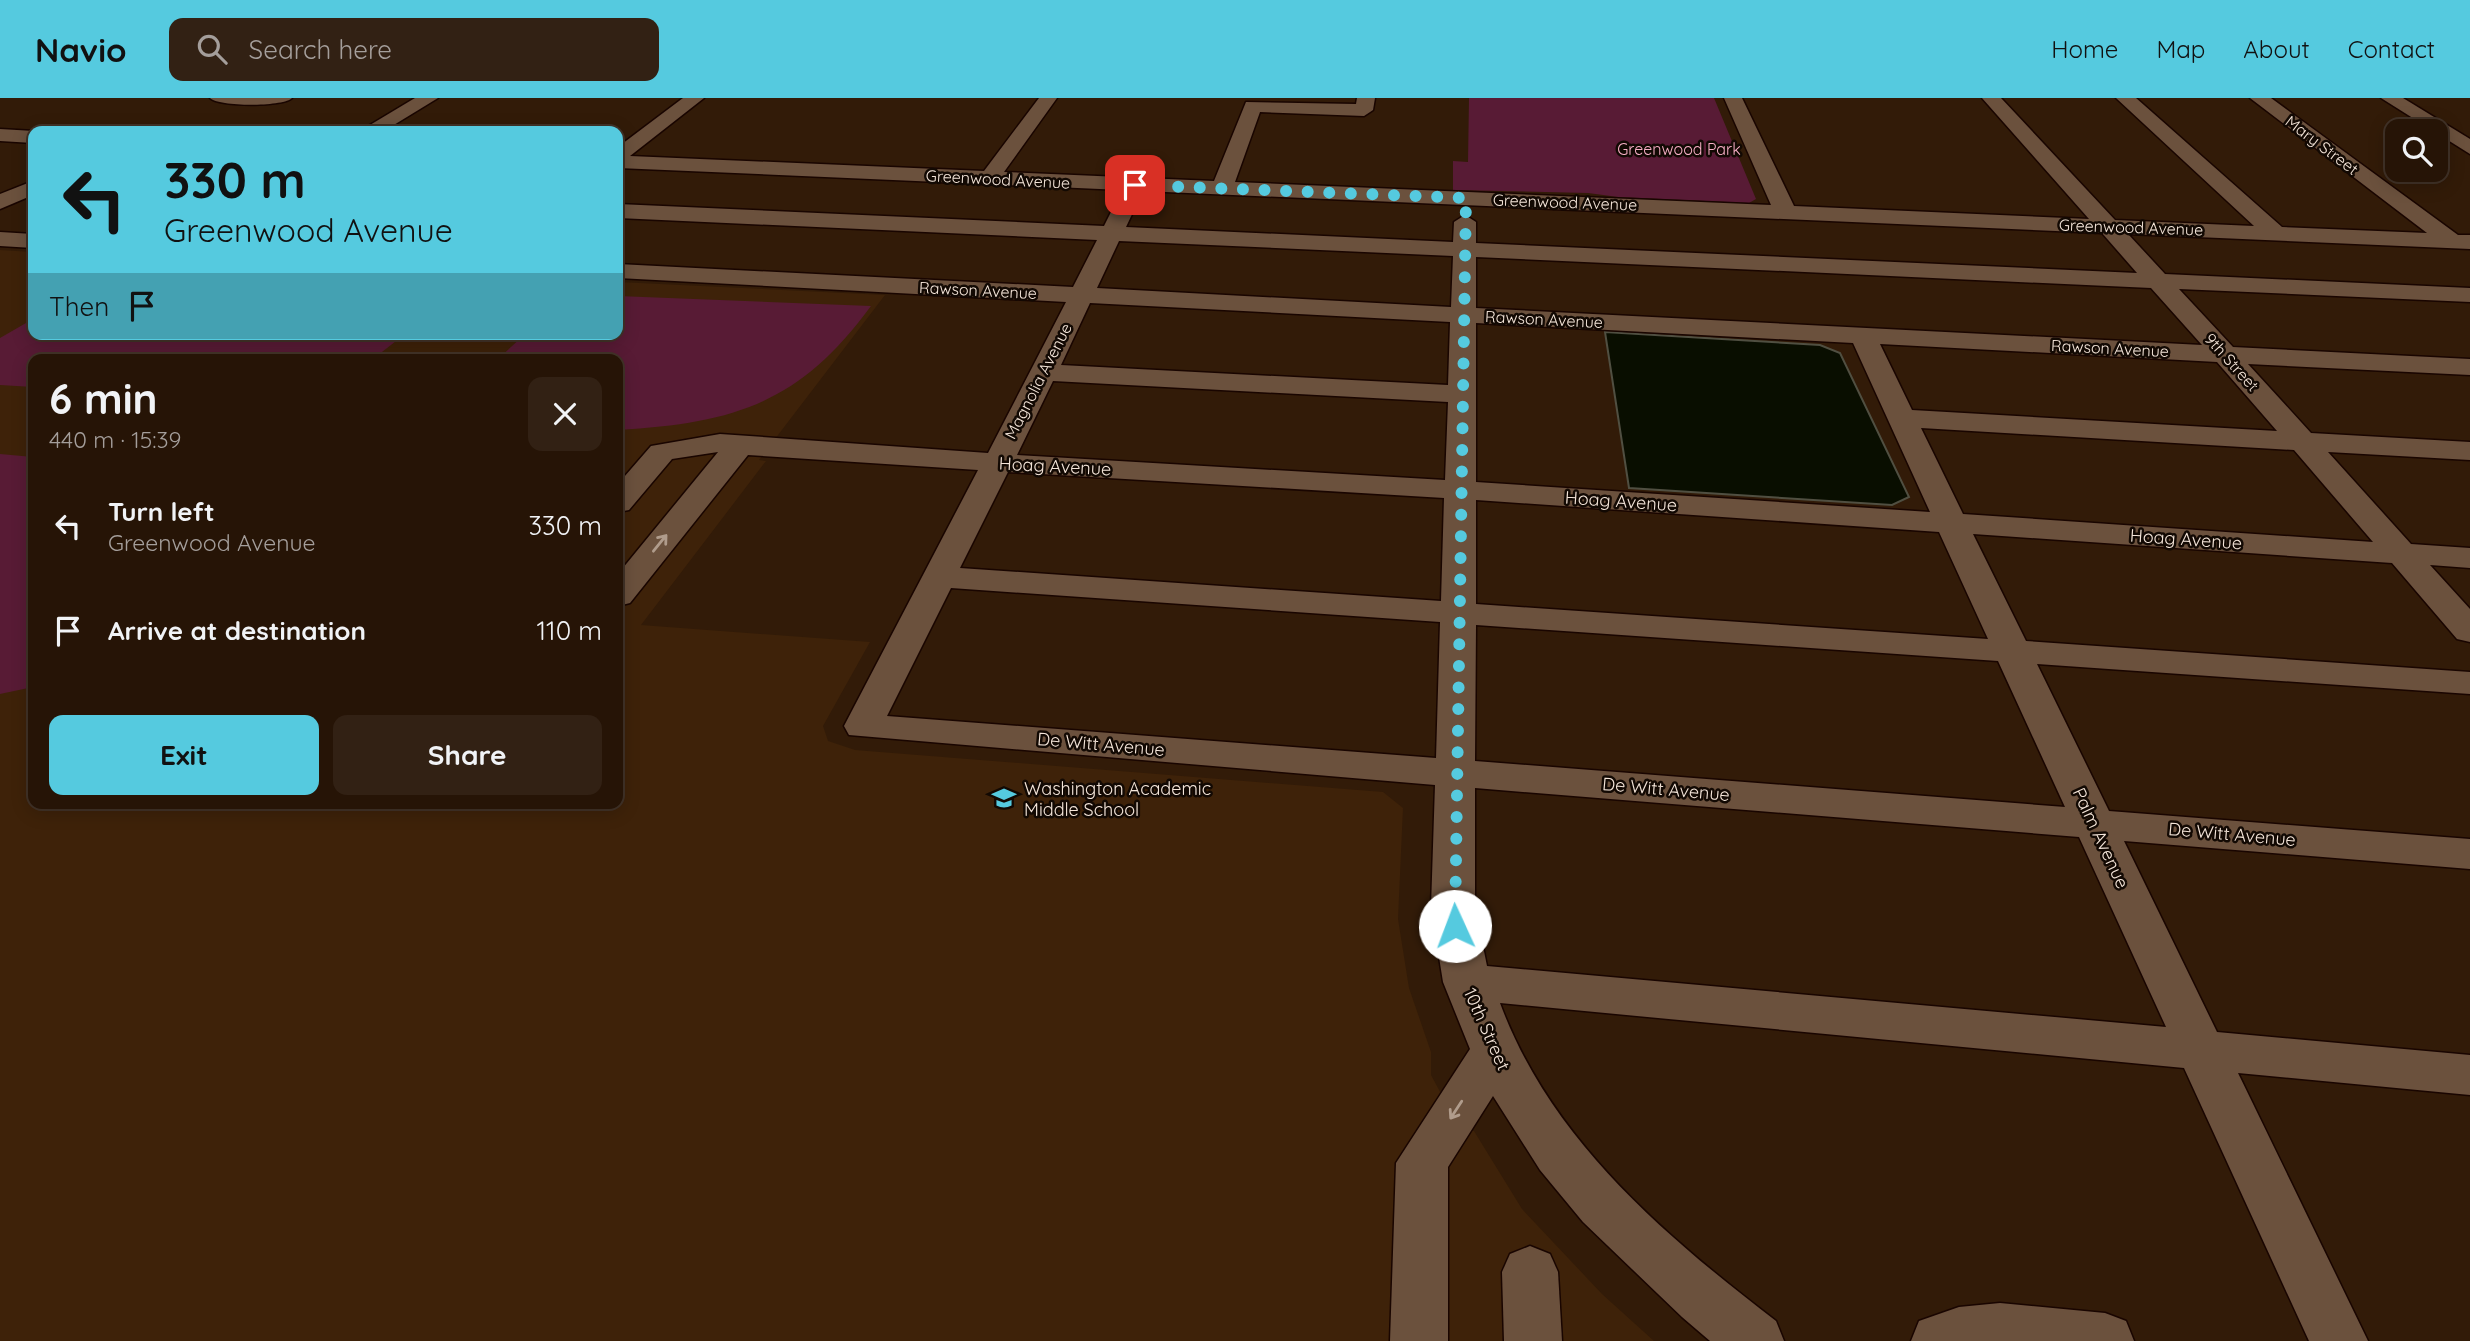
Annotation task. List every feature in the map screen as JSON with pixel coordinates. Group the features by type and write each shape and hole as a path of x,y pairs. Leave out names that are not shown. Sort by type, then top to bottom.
{"street":[{"path":"219,98 283,98"},
{"path":"379,126 429,98"},
{"path":"623,152 695,98"},
{"path":"989,179 1048,98"},
{"path":"1222,188 1253,106 1364,110 1366,98"},
{"path":"1733,98 1784,211"},
{"name":"9th Street","path":"1991,98 2225,354 2470,631"},
{"path":"2125,98 2275,233"},
{"name":"Mary Street","path":"2259,98 2461,242"},
{"path":"2390,98 2470,148"},
{"path":"0,135 28,137"},
{"name":"Greenwood Avenue","path":"623,162 2461,242"},
{"name":"Magnolia Avenue","path":"863,726 1044,372 1135,185"},
{"path":"0,202 28,189"},
{"name":"10th Street","path":"1466,198 1453,907 1466,982 1494,1053 1527,1108 1576,1177 1629,1234 1681,1283 1755,1341"},
{"path":"623,211 1465,247 2470,295"},
{"path":"0,239 28,241"},
{"name":"Rawson Avenue","path":"623,271 2470,367"},
{"name":"Palm Avenue","path":"1862,335 2016,654 2339,1341"},
{"path":"1044,372 1462,394"},
{"path":"1902,418 2470,451"},
{"name":"Hoag Avenue","path":"623,497 662,452 720,443 771,449 1460,490 2470,558"},
{"path":"623,590 740,444"},
{"path":"939,578 1459,611 2016,654 2470,683"},
{"name":"De Witt Avenue","path":"863,726 2470,854"},
{"path":"1466,982 2470,1075"},
{"path":"1419,1341 1422,1163 1494,1053"},
{"path":"1530,1272 1533,1341"},
{"path":"1940,1341 1952,1335 2012,1331 2105,1341"}],"shaded area":[{"name":"Washington Academic Middle School","path":"0,250 28,252 28,340 623,340 623,282 885,295 759,460 766,461 641,625 870,642 823,726 828,741 855,750 1383,792 1403,808 1398,919 1409,988 1431,1052 1431,1075 1459,1127 1474,1131 1522,1209 1602,1294 1654,1341 0,1341"},
{"path":"1605,332 1820,345 1840,353 1909,497 1892,505 1629,488"}],"green space":[{"name":"Greenwood Park","path":"1469,98 1714,98 1756,199 1749,203 1618,197 1588,193 1453,190 1453,161 1468,162"},
{"path":"623,296 871,306 845,339 791,386 762,402 731,413 660,427 623,430 623,354 503,354 519,340 623,340"},
{"path":"28,322 28,340 397,340 379,354 28,354 28,387 0,385 0,338"},
{"path":"0,454 28,457 28,688 0,694"}],"place":[{"name":"Washington Academic Middle School","path":"1004,798"}],"route":[{"path":"1135,185 1466,198 1453,907 1455,926"}]}
